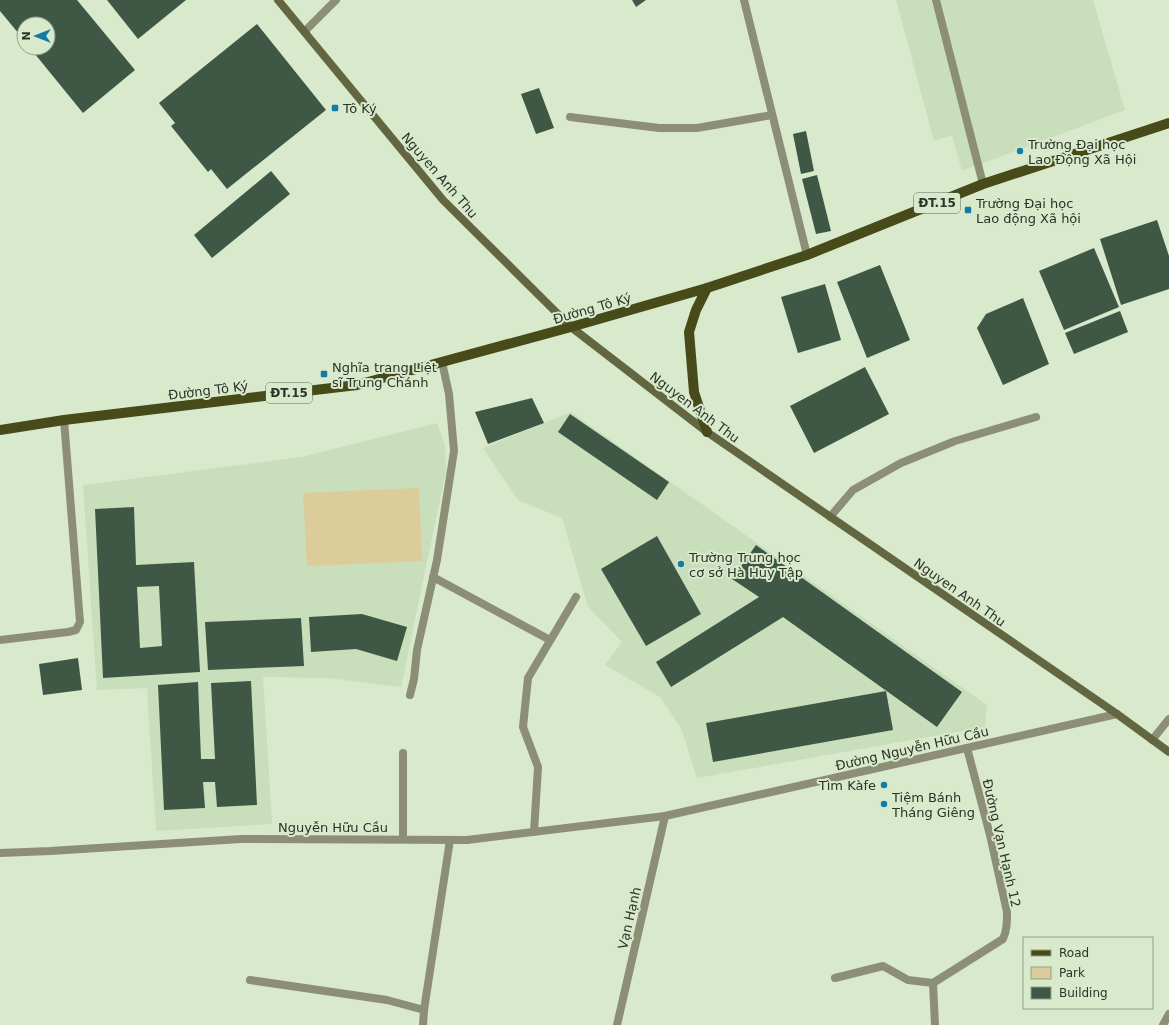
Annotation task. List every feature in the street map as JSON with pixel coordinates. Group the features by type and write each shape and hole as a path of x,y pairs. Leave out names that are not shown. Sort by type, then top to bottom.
{"main road":[{"name":"Nguyen Anh Thu","path":"278,0 443,200 571,327 707,432 1169,752"},
{"name":"Đường Tô Ký","path":"0,430 64,420 356,385 571,327 707,288 807,255 983,184 1169,123"},
{"path":"707,288 696,310 689,332 694,392 707,432"}],"street":[{"path":"305,31 336,0"},
{"path":"744,0 807,255"},
{"path":"936,0 983,184"},
{"path":"570,117 659,128 697,128 772,115"},
{"path":"410,695 414,679 417,650 433,577 454,451 449,394 442,362"},
{"path":"830,517 853,490 901,463 955,441 1036,417"},
{"path":"0,640 68,632 76,630 80,622 64,420"},
{"path":"433,577 550,640"},
{"path":"534,832 538,767 523,727 528,678 576,597"},
{"name":"Đường Nguyễn Hữu Cầu","path":"665,816 1116,714"},
{"path":"1152,740 1169,718"},
{"name":"Đường Vạn Hạnh 12","path":"933,983 1003,939 1006,932 1007,912 990,834 967,748"},
{"path":"403,753 403,839"},
{"name":"Nguyễn Hữu Cầu","path":"0,853 241,839 467,840 665,816"},
{"name":"Vạn Hạnh","path":"616,1025 665,816"},
{"path":"423,1025 450,840"},
{"path":"835,978 883,966 908,980 933,983 935,1025"},
{"path":"250,980 387,1000 424,1010"},
{"path":"1163,1025 1169,1014"}],"shaded area":[{"path":"896,0 1093,0 1125,110 962,171 952,135 934,141"},
{"name":"Trường Trung học cơ sở Hà Huy Tập","path":"571,412 987,705 985,727 697,778 681,728 660,697 605,665 622,642 588,607 562,518 518,500 483,448"},
{"path":"437,423 445,446 446,471 401,687 328,678 263,677 272,824 156,831 147,688 97,690 83,485 302,457"}],"green space":[{"path":"419,488 422,561 307,566 303,493"}],"building":[{"path":"0,0 77,0 135,70 83,113 37,56 56,56 56,16 16,16 16,30 0,11"},
{"path":"107,0 186,0 138,39"},
{"path":"632,0 646,0 636,7"},
{"path":"257,24 326,110 227,189 211,169 208,172 171,126 175,123 159,103"},
{"path":"539,88 554,128 536,134 521,94"},
{"path":"806,131 814,171 801,174 793,134"},
{"path":"271,171 290,194 212,258 194,235"},
{"path":"817,175 831,231 816,234 802,179"},
{"path":"1157,220 1169,256 1169,289 1121,305 1100,239"},
{"path":"1094,248 1119,307 1064,330 1039,271"},
{"path":"880,265 910,340 867,358 837,282"},
{"path":"825,284 841,340 798,353 781,297"},
{"path":"1023,298 1049,364 1003,385 977,328 986,314"},
{"path":"1120,311 1128,332 1074,354 1065,333"},
{"path":"865,367 889,414 814,453 790,406"},
{"path":"532,398 544,423 488,444 475,412"},
{"path":"570,414 669,482 657,500 558,432"},
{"path":"134,507 136,565 194,562 200,672 103,678 95,509","holes":["159,586 162,646 140,648 137,587"]},
{"path":"657,536 701,614 646,646 601,569"},
{"name":"Trường Trung học cơ sở Hà Huy Tập","path":"756,545 962,692 937,727 783,617 671,687 656,662 759,597 732,579"},
{"path":"362,614 407,627 397,661 356,649 311,652 309,617"},
{"path":"301,618 304,666 208,670 205,622"},
{"path":"78,658 82,690 43,695 39,664"},
{"path":"251,681 257,805 217,807 215,782 203,782 205,808 164,810 158,685 198,682 201,759 215,759 211,683"},
{"path":"886,691 893,730 713,762 706,723"}],"place":[{"name":"Tô Ký","path":"335,108"},
{"name":"Trường Đại học Lao Động Xã Hội","path":"1020,151"},
{"name":"Trường Đại học Lao động Xã hội","path":"968,210"},
{"name":"Nghĩa trang Liệt sĩ Trung Chánh","path":"324,374"},
{"name":"Trường Trung học cơ sở Hà Huy Tập","path":"681,564"},
{"name":"Tìm Kàfe","path":"884,785"},
{"name":"Tiệm Bánh Tháng Giêng","path":"884,804"}]}
